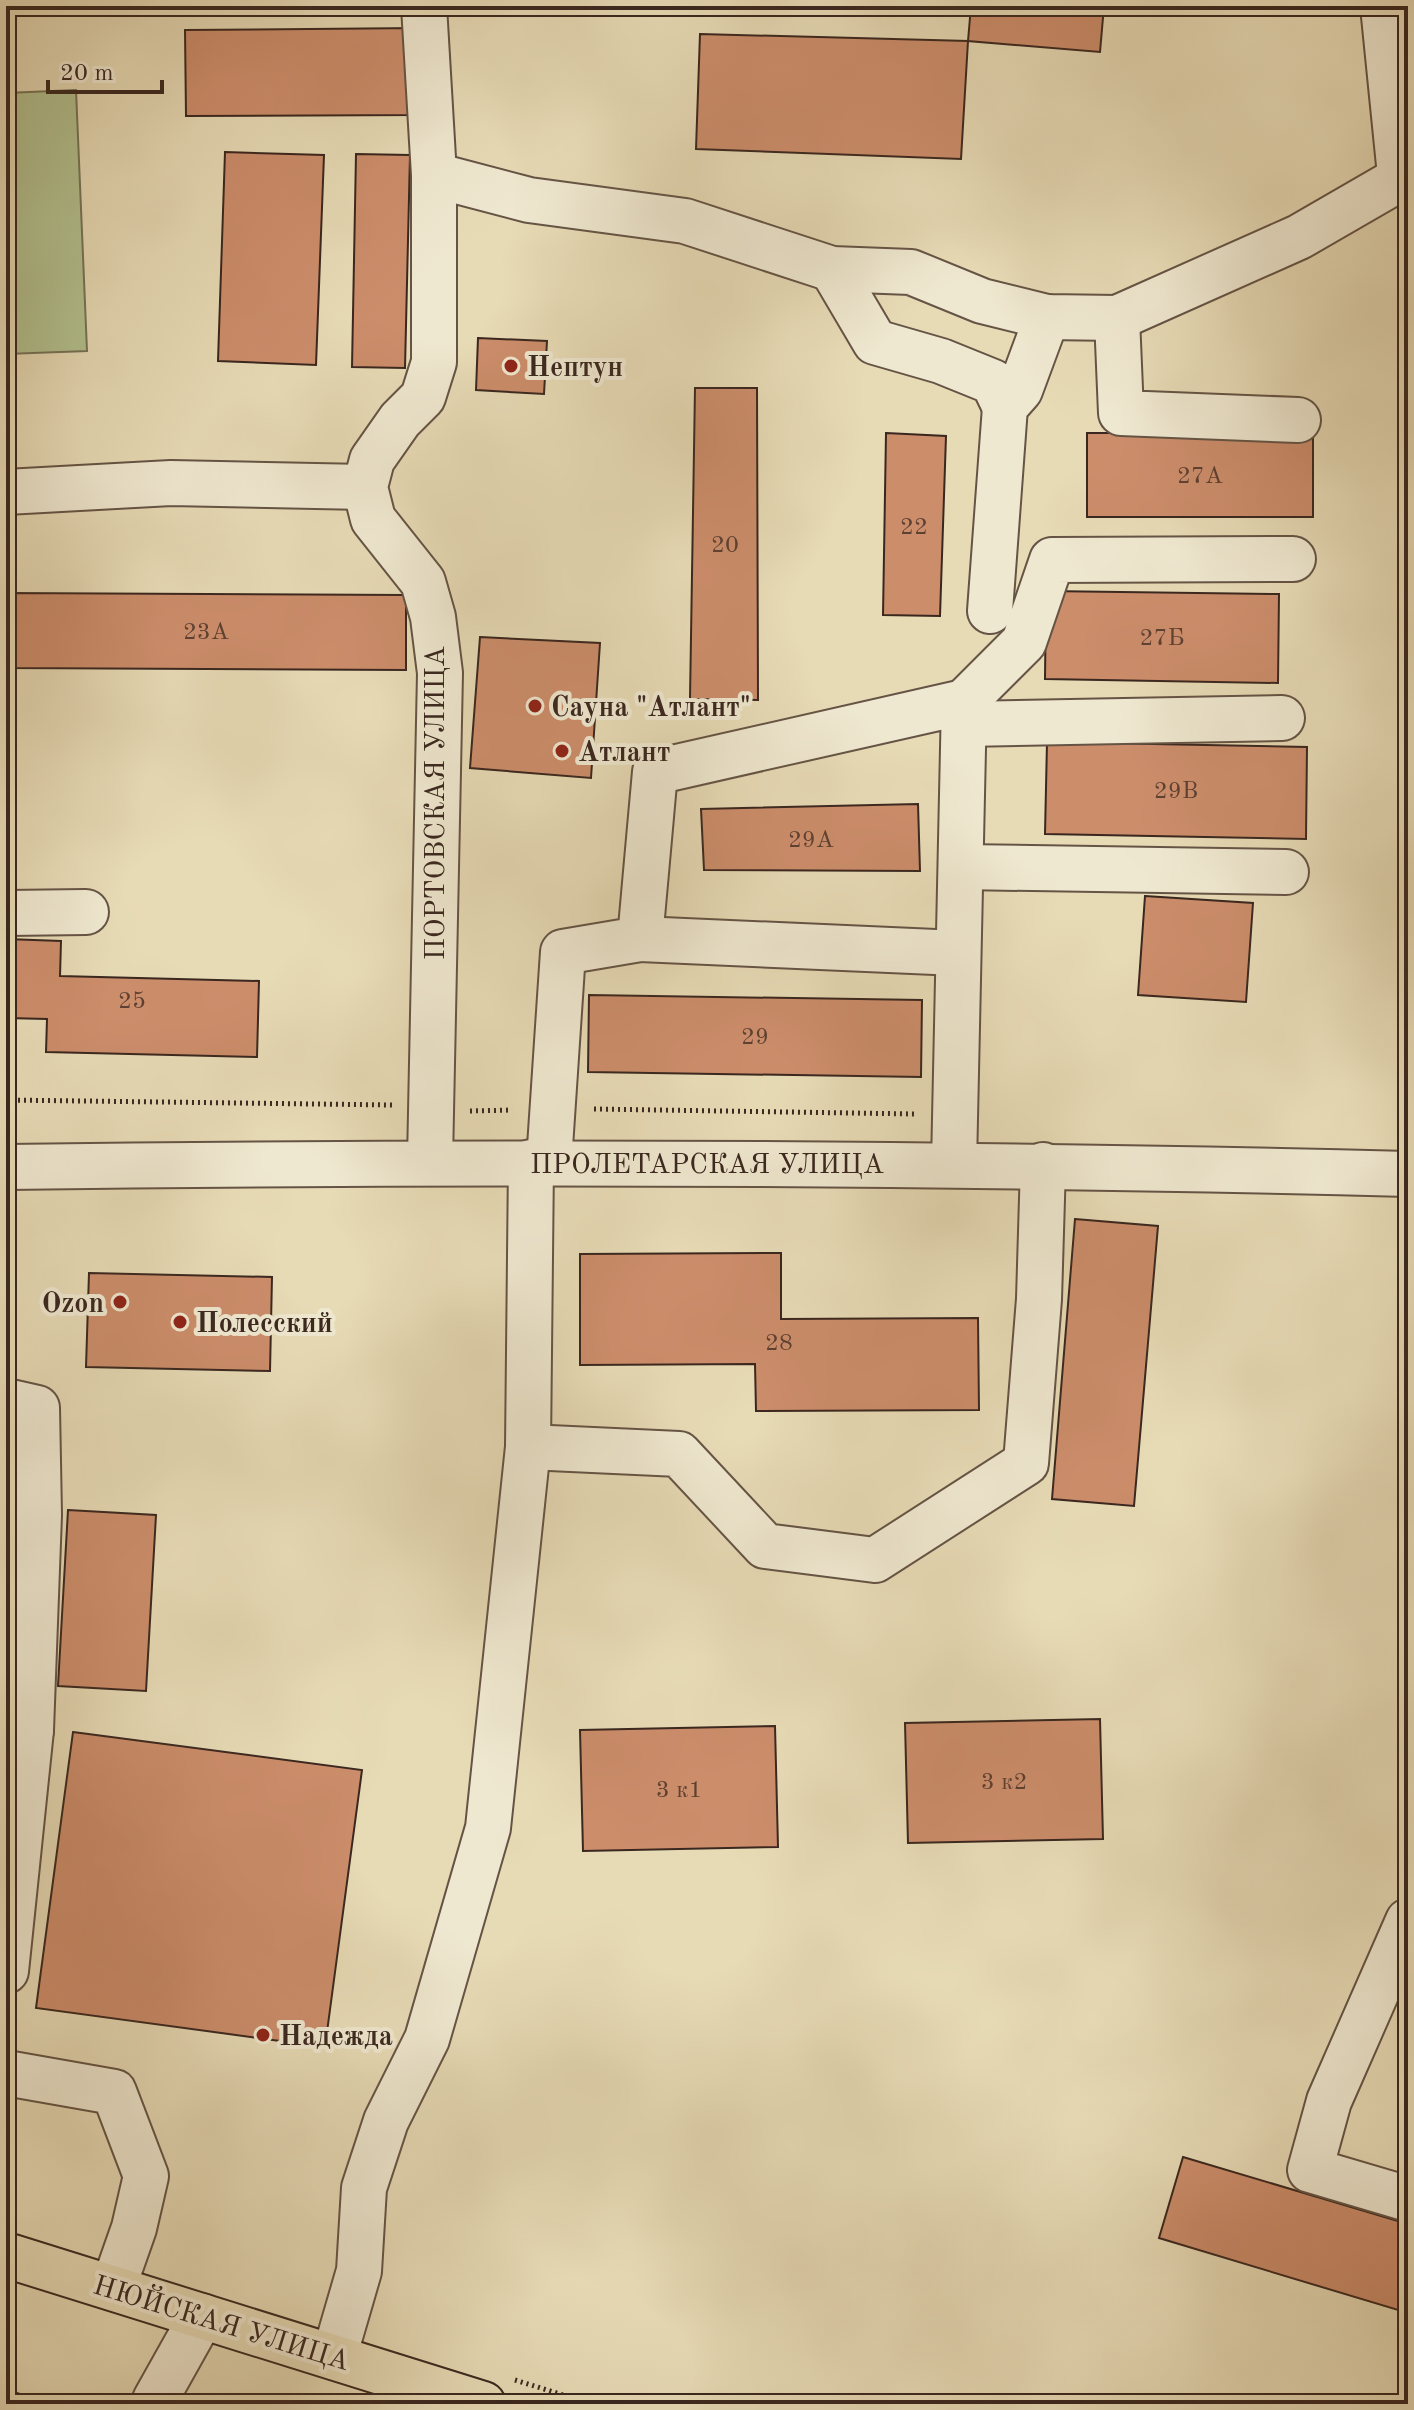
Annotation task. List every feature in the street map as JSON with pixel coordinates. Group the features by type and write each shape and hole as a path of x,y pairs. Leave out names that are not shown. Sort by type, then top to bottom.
{"main road":[{"name":"НЮЙСКАЯ УЛИЦА","path":"6,2255 483,2404"}],"street":[{"path":"6,492 171,483 365,487 372,460 400,420 423,397 434,362 434,175 424,6"},
{"path":"434,175 529,200 685,221 832,269 911,272 982,301 1047,317 1117,318 1299,237 1404,175 1383,6"},
{"path":"832,269 875,342 941,361 993,382 1005,407 990,611"},
{"path":"1005,407 1020,390 1047,317"},
{"path":"1117,318 1121,413 1298,420"},
{"name":"ПОРТОВСКАЯ УЛИЦА","path":"365,487 373,519 423,582 433,617 440,673 430,1161"},
{"path":"954,1165 964,713 1024,642 1052,560 1293,559"},
{"path":"640,939 655,772 964,713 1282,718"},
{"path":"961,867 1286,872"},
{"path":"6,913 86,912"},
{"path":"334,2357 359,2271 364,2188 386,2121 427,2039 488,1828 528,1447 540,1162 563,952 640,939 958,953"},
{"name":"ПРОЛЕТАРСКАЯ УЛИЦА","path":"6,1167 430,1161 1043,1165 1408,1174"},
{"path":"528,1447 679,1454 765,1546 875,1560 1026,1463 1039,1299 1043,1165"},
{"path":"6,1401 37,1408 39,1515 19,1733 6,1971"},
{"path":"1408,1921 1329,2101 1310,2170 1408,2199"},
{"path":"6,2073 114,2092 146,2176 134,2228 113,2288"},
{"path":"155,2400 202,2316"}],"green space":[{"path":"76,90 87,351 6,354 6,93"}],"building":[{"path":"971,6 1104,6 1100,52 968,41"},
{"path":"419,28 419,115 186,116 185,30"},
{"path":"700,34 968,41 961,159 696,149"},
{"path":"225,152 324,155 316,365 218,361"},
{"path":"356,154 410,155 405,368 352,367"},
{"name":"Нептун","path":"478,338 547,341 544,394 476,390"},
{"path":"695,388 757,388 758,700 690,699"},
{"path":"886,433 946,436 940,616 883,615"},
{"path":"1087,433 1313,433 1313,517 1087,517"},
{"path":"1046,591 1279,594 1278,683 1045,679"},
{"path":"6,593 406,595 406,670 6,668"},
{"name":"Сауна \"Атлант\"","path":"480,637 600,643 591,778 470,768"},
{"path":"1047,742 1307,747 1306,839 1045,834"},
{"path":"918,804 920,871 704,870 701,809"},
{"path":"1145,896 1253,903 1246,1002 1138,995"},
{"path":"6,939 61,941 60,976 259,981 257,1057 46,1052 47,1019 6,1018"},
{"path":"589,995 922,1000 921,1077 588,1072"},
{"path":"1075,1219 1158,1226 1134,1506 1052,1499"},
{"path":"781,1253 781,1319 978,1318 979,1410 756,1411 755,1364 580,1365 580,1254"},
{"name":"Полесский","path":"89,1273 272,1277 270,1371 86,1367"},
{"path":"68,1510 156,1515 146,1691 58,1686"},
{"path":"1100,1719 1103,1839 908,1843 905,1723"},
{"path":"775,1726 778,1847 583,1851 580,1730"},
{"path":"73,1732 362,1770 325,2047 36,2008"},
{"path":"1183,2157 1408,2224 1408,2313 1159,2238"},
{"path":"6,2389 36,2400 35,2404 6,2404"}],"place":[{"name":"Нептун","path":"511,366"},
{"name":"Сауна \"Атлант\"","path":"535,706"},
{"name":"Атлант","path":"562,751"},
{"name":"Ozon","path":"120,1302"},
{"name":"Полесский","path":"180,1322"},
{"name":"Надежда","path":"263,2035"}]}
